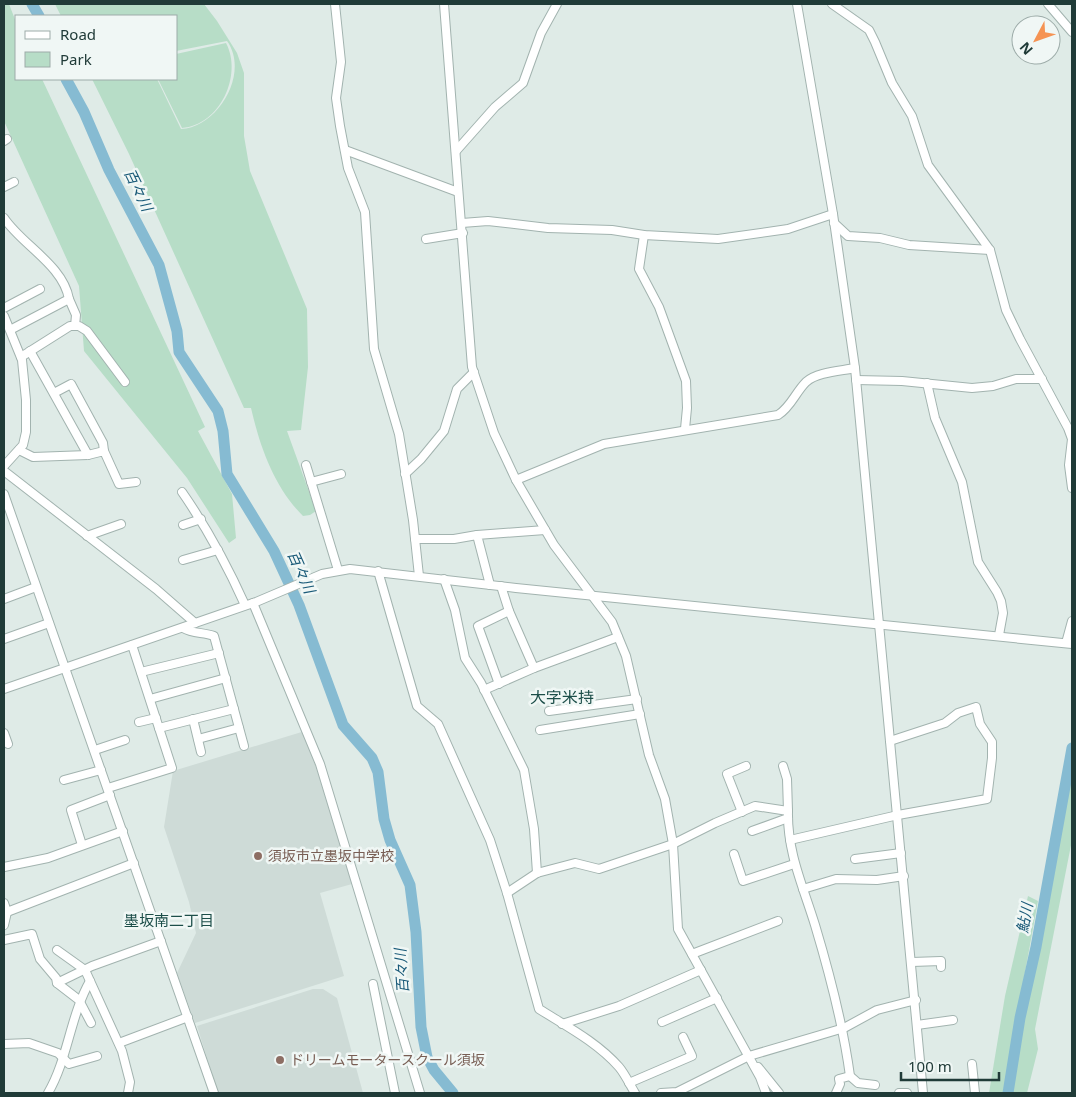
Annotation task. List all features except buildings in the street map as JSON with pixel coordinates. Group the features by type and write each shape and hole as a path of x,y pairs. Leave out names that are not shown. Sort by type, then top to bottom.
{"street":[{"path":"335,4 341,62 336,98 348,168 365,212 374,349 399,434 419,576"},
{"path":"444,4 474,372 494,433 516,480 545,530 593,594 612,622 618,636 626,656 649,755 665,799 673,844 678,929 749,1056 766,1093"},
{"path":"456,151 495,107 522,83 541,33 557,4"},
{"path":"797,4 833,214 855,368 878,623 916,1000 923,1093"},
{"path":"832,4 869,30 892,83 912,116 928,165 990,250 1006,310 1060,410 1072,439 1069,465 1072,488"},
{"path":"1048,4 1072,32"},
{"path":"344,150 458,192"},
{"path":"4,187 14,182"},
{"path":"462,222 488,221 548,228 612,230 644,235 706,239 743,236 788,229 833,214"},
{"path":"4,219 53,270 67,288 69,299 76,315 75,326"},
{"path":"834,224 848,236 880,238 909,245 990,250"},
{"path":"426,239 463,233"},
{"path":"644,235 639,269 642,278 659,307 686,381 687,408 685,429"},
{"path":"4,308 40,289"},
{"path":"10,330 69,299"},
{"path":"4,316 21,357 26,400 24,445 4,466"},
{"path":"21,357 70,326 75,326 87,331 125,382"},
{"path":"30,351 88,455"},
{"path":"516,480 604,444 778,415 788,407 807,381 813,377 855,368"},
{"path":"405,474 422,459 444,431 450,418 457,389 474,372"},
{"path":"856,380 927,383 972,388 993,386 1016,379 1042,379"},
{"path":"927,383 935,418 962,482 978,562 1001,601 1003,613 999,635"},
{"path":"54,393 71,384 103,443 104,451 119,484 136,482"},
{"path":"19,450 33,457 88,455 104,451"},
{"path":"306,465 338,570"},
{"path":"4,471 156,589 194,623"},
{"path":"311,482 337,476"},
{"path":"182,492 201,519 251,603 320,764 420,1093"},
{"path":"4,494 214,1093"},
{"path":"183,525 201,519"},
{"path":"87,536 121,524"},
{"path":"414,539 454,539 477,535 545,530"},
{"path":"477,535 490,585"},
{"path":"184,560 218,550"},
{"path":"4,689 182,628 251,603 322,574 338,570 419,576 712,608 1070,643 1072,621"},
{"path":"378,572 417,706 438,724 490,840 507,893 538,1009 586,1039 604,1054 619,1067 635,1093"},
{"path":"444,579 455,610 465,658 484,690 524,770 534,829 537,873"},
{"path":"501,586 509,611 534,668"},
{"path":"4,599 36,587"},
{"path":"499,684 478,626 509,611"},
{"path":"4,639 49,623"},
{"path":"182,628 192,633 204,632 214,636 244,746"},
{"path":"484,690 534,668 618,636"},
{"path":"82,845 71,810 109,792 172,768 132,645"},
{"path":"141,672 219,653"},
{"path":"150,699 226,678"},
{"path":"549,712 636,699"},
{"path":"790,840 898,815 987,800 992,742 980,724 976,707 958,713 945,723 890,741"},
{"path":"159,728 234,709"},
{"path":"540,730 640,714"},
{"path":"139,722 156,718"},
{"path":"193,719 201,752"},
{"path":"198,739 239,728"},
{"path":"4,733 8,744"},
{"path":"95,750 125,740"},
{"path":"742,812 726,774 746,766"},
{"path":"783,766 786,779 790,840 794,864 832,980 844,1028 850,1076 858,1083 875,1085"},
{"path":"64,780 102,770"},
{"path":"507,893 537,873 575,863 599,869 673,844 755,806 788,814"},
{"path":"752,831 788,814"},
{"path":"4,867 48,858 123,831"},
{"path":"855,860 901,852"},
{"path":"734,854 743,881 794,864"},
{"path":"7,912 134,863"},
{"path":"803,889 836,879 877,880 904,876"},
{"path":"4,904 7,912 4,925"},
{"path":"692,954 778,921"},
{"path":"4,940 32,934 40,959 56,978 57,984 79,1000 91,1022"},
{"path":"57,984 85,970 161,941"},
{"path":"57,950 85,970 90,980 119,1043 130,1082 128,1093"},
{"path":"912,962 941,962"},
{"path":"562,1024 620,1006 700,970"},
{"path":"48,1093 62,1058 79,1000 90,980"},
{"path":"372,984 395,1093"},
{"path":"662,1022 717,998"},
{"path":"661,1093 677,1092 749,1056 844,1028 877,1010 916,1000"},
{"path":"119,1043 188,1017"},
{"path":"918,1025 953,1020"},
{"path":"629,1083 692,1056 683,1037"},
{"path":"4,1044 29,1043 58,1053 69,1064 97,1056"},
{"path":"749,1056 779,1093"},
{"path":"972,1064 975,1093"},
{"path":"836,1093 840,1084 839,1079 850,1076"},
{"path":"899,1093 907,1093"}],"shaded area":[{"name":"須坂市立墨坂中学校","path":"305,731 352,884 320,893 344,976 195,1023 177,973 196,933 189,902 164,827 173,771"},
{"name":"ドリームモータースクール須坂","path":"313,989 323,989 337,998 363,1093 218,1093 197,1026"}],"green space":[{"path":"4,4 9,4 15,19 15,80 42,80 205,427 198,431 232,494 236,538 229,543 187,478 84,351 79,286 4,121"},
{"path":"55,4 204,4 237,53 244,73 244,136 250,171 307,309 308,367 301,430 287,431 316,511 310,515 303,516 293,505 276,479 264,452 251,408 244,408 129,154 92,80 157,80 181,129 195,126 207,119 218,109 232,82 235,68 233,54 227,41 178,51 178,15 60,15"},
{"path":"226,43 231,56 232,69 230,83 225,96 217,108 207,118 195,125 182,128 158,80 178,80 178,54"},
{"path":"1072,770 1072,840 1035,1029 1038,1049 1027,1093 1011,1093 1022,1023 1051,887"},
{"path":"1028,896 1038,901 1003,1093 989,1093 1005,996"}],"waterway":[{"name":"百々川","path":"32,4 38,15"},
{"name":"百々川","path":"67,80 84,112 109,170 159,265 177,331 179,352 218,411 223,431 227,474 274,551 299,605 343,725 372,758 378,772 384,819 390,840 410,885 416,932 421,1027 427,1057 434,1070 453,1093"},
{"name":"鮎川","path":"1008,1093 1020,1018 1036,947 1072,748"}],"place":[{"name":"須坂市立墨坂中学校","path":"258,856"},
{"name":"ドリームモータースクール須坂","path":"280,1060"}],"district":[{"name":"大字米持","path":"562,697"},
{"name":"墨坂南二丁目","path":"169,921"}]}
